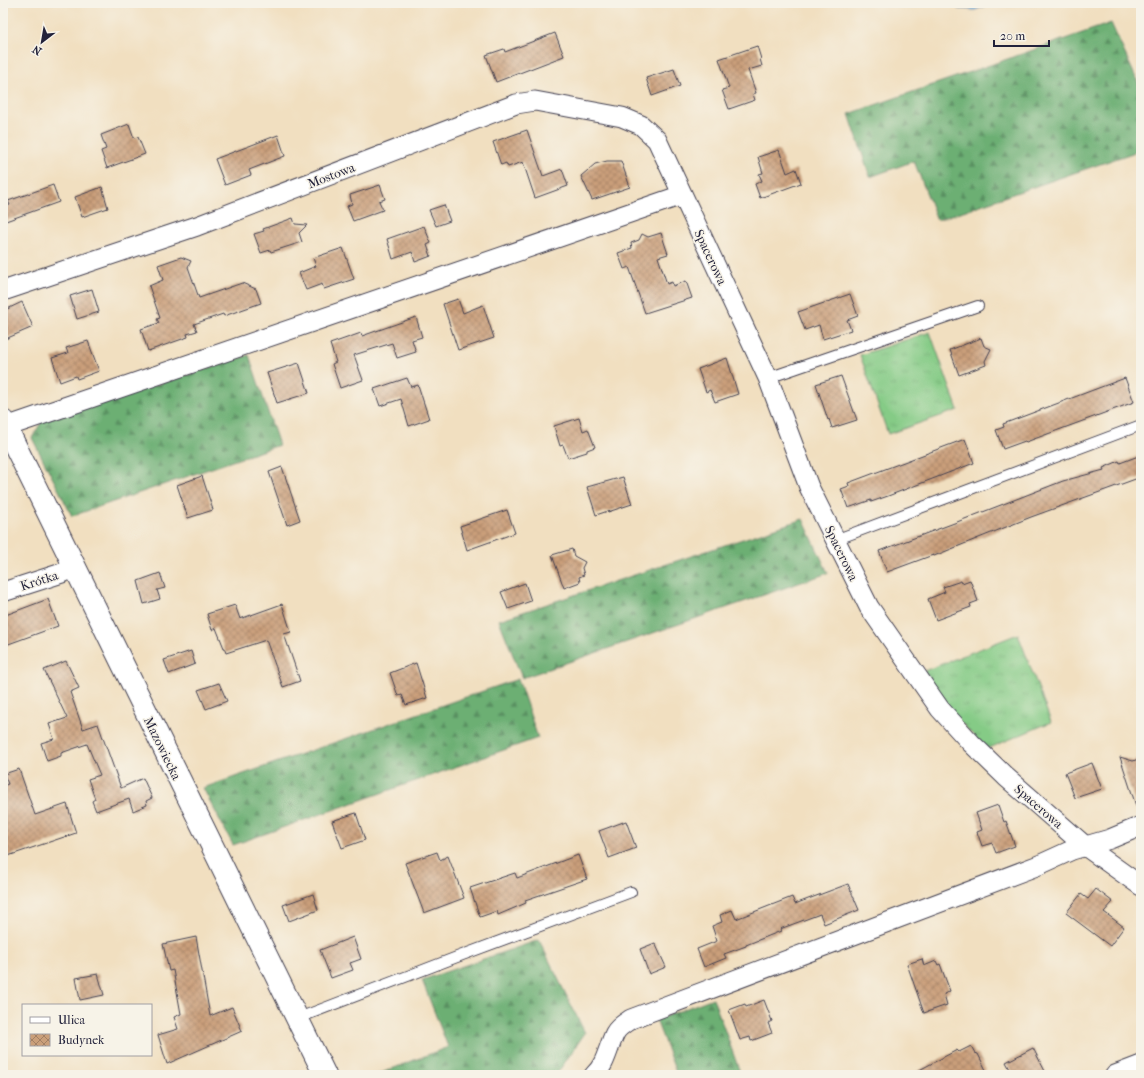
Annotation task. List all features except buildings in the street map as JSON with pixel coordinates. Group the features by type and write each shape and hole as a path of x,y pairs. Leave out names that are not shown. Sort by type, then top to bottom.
{"street":[{"name":"Mostowa","path":"3,291 197,226 516,104 535,102 622,117 641,125 657,140"},
{"name":"Spacerowa","path":"657,140 768,378 809,487 869,607 940,709 971,744 1006,777 1085,846 1141,886"},
{"path":"5,424 682,194"},
{"name":"Mazowiecka","path":"5,424 296,1019 325,1075"},
{"name":"Krótka","path":"3,592 62,573 75,567"},
{"path":"594,1075 598,1072 604,1060 615,1032 621,1025 631,1019 1024,870 1072,850 1110,839 1141,826"},
{"path":"1115,1075 1141,1065"}],"lane":[{"path":"768,378 978,306"},
{"path":"835,540 1141,425"},
{"path":"296,1019 631,892"}],"green space":[{"path":"1111,23 1141,89 1141,150 937,220 914,161 870,177 849,114"},
{"path":"930,332 958,410 888,434 860,355"},
{"path":"249,355 279,445 72,516 32,438 42,421"},
{"path":"803,519 828,573 522,678 499,620"},
{"path":"1018,634 1051,722 987,749 957,719 924,671"},
{"path":"518,679 538,738 233,845 203,788"},
{"path":"539,940 585,1033 556,1075 376,1075 448,1047 422,980"},
{"path":"713,998 741,1075 677,1075 656,1020"}],"water":[{"path":"953,3 994,3 975,10 958,9"}]}
